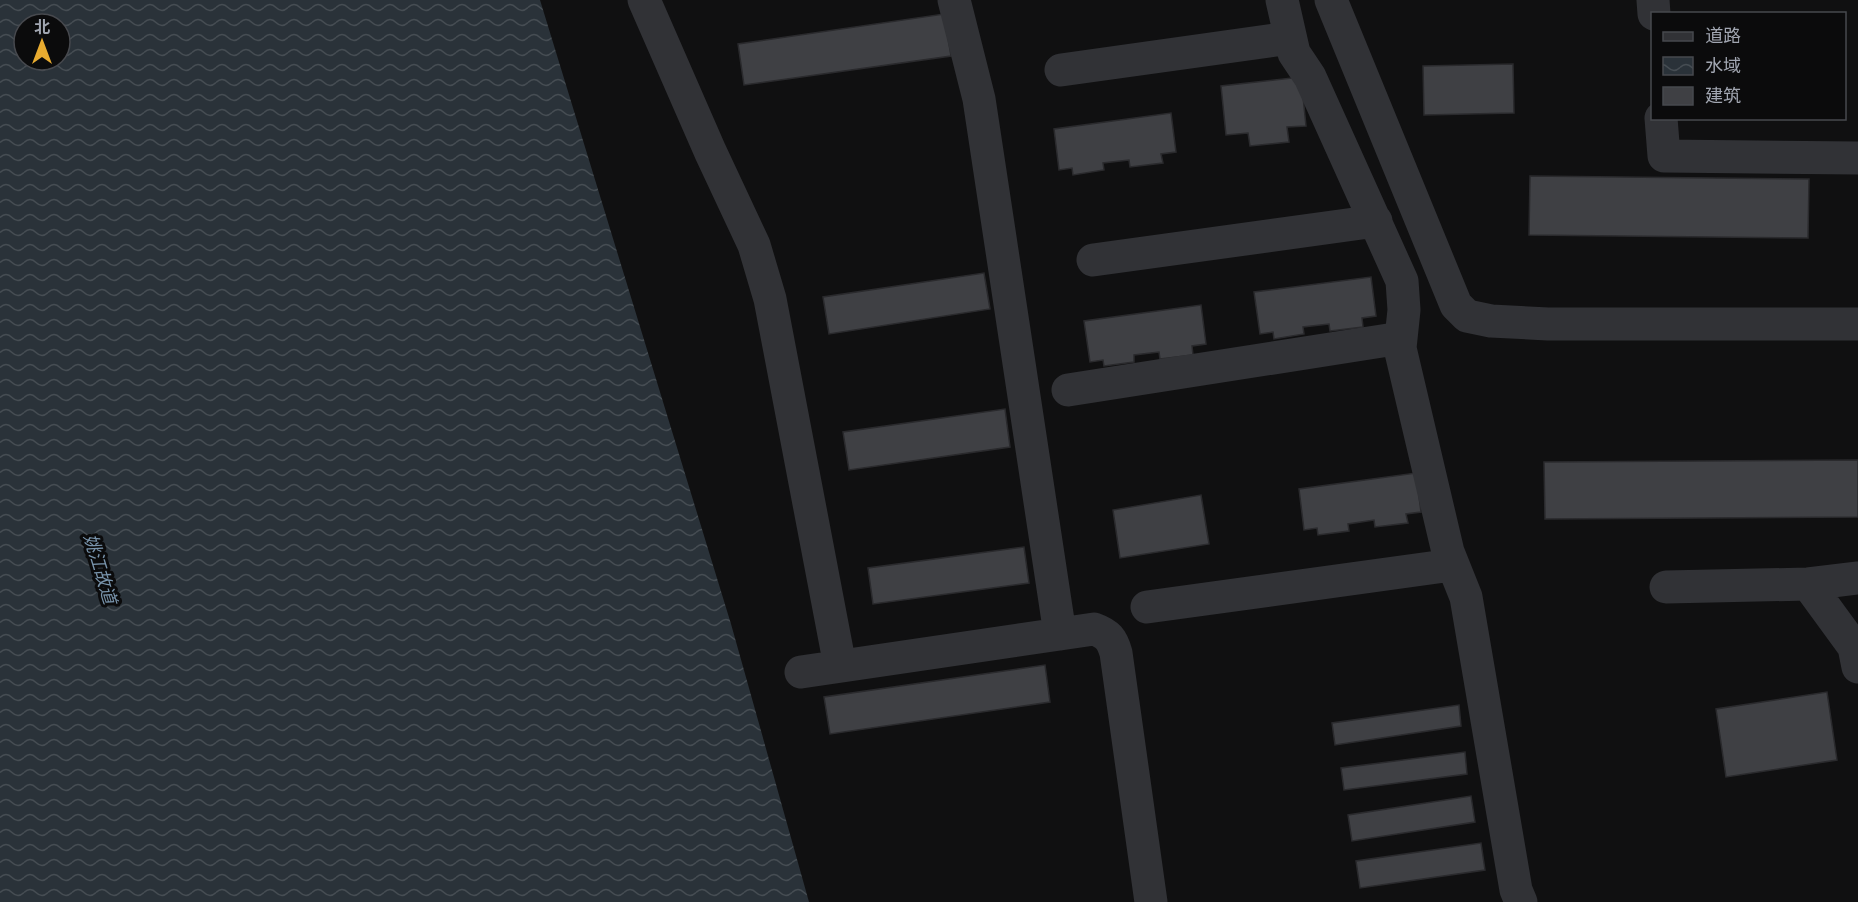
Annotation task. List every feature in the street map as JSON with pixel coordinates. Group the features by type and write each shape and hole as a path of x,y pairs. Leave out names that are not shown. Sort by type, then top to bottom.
{"street":[{"path":"644,0 754,245 770,299 840,666"},
{"path":"954,0 979,99 1060,634"},
{"path":"1282,0 1294,53 1310,77 1402,281 1404,310 1400,348 1452,565 1466,597 1516,890 1521,902"},
{"path":"1331,0 1456,305 1467,316 1491,321 1548,324 1858,324"},
{"path":"1061,70 1290,38"},
{"path":"1661,120 1664,156 1858,158"},
{"path":"1093,260 1376,221"},
{"path":"1068,390 1401,338"},
{"path":"1147,607 1452,565"},
{"path":"1666,587 1808,584 1858,578"},
{"path":"1808,584 1854,647 1858,667"},
{"path":"801,672 1094,629 1105,633 1112,640 1116,653 1151,902"}],"water":[{"name":"姚江故道","path":"0,0 540,0 731,624 809,902 0,902"}],"building":[{"path":"944,14 951,56 744,85 738,44"},
{"path":"1513,64 1514,113 1424,115 1423,66"},
{"path":"1301,77 1306,126 1287,127 1289,142 1250,146 1248,133 1226,135 1221,86"},
{"path":"1171,113 1176,152 1161,154 1163,163 1130,167 1129,160 1103,163 1104,170 1073,175 1072,168 1059,170 1054,129"},
{"path":"1530,176 1809,179 1808,238 1529,235"},
{"path":"984,273 990,309 829,334 823,297"},
{"path":"1371,277 1376,316 1362,318 1363,327 1330,331 1329,324 1303,327 1304,334 1274,339 1273,332 1260,334 1254,292"},
{"path":"1201,305 1206,344 1192,346 1193,355 1160,359 1159,352 1134,355 1134,362 1104,366 1103,360 1090,362 1084,321"},
{"path":"1005,409 1010,447 849,470 843,432"},
{"path":"1858,460 1858,517 1545,519 1544,462"},
{"path":"1416,473 1421,512 1406,514 1408,523 1375,527 1374,520 1348,524 1349,531 1318,535 1317,528 1304,530 1299,489"},
{"path":"1201,495 1209,544 1120,558 1113,510"},
{"path":"1024,547 1029,583 873,604 868,568"},
{"path":"1045,665 1050,702 830,734 824,697"},
{"path":"1827,692 1837,760 1726,777 1716,709"},
{"path":"1459,705 1461,726 1335,745 1332,723"},
{"path":"1465,752 1467,774 1344,790 1341,768"},
{"path":"1471,796 1475,822 1352,841 1348,815"},
{"path":"1481,843 1485,870 1360,888 1356,861"}]}
